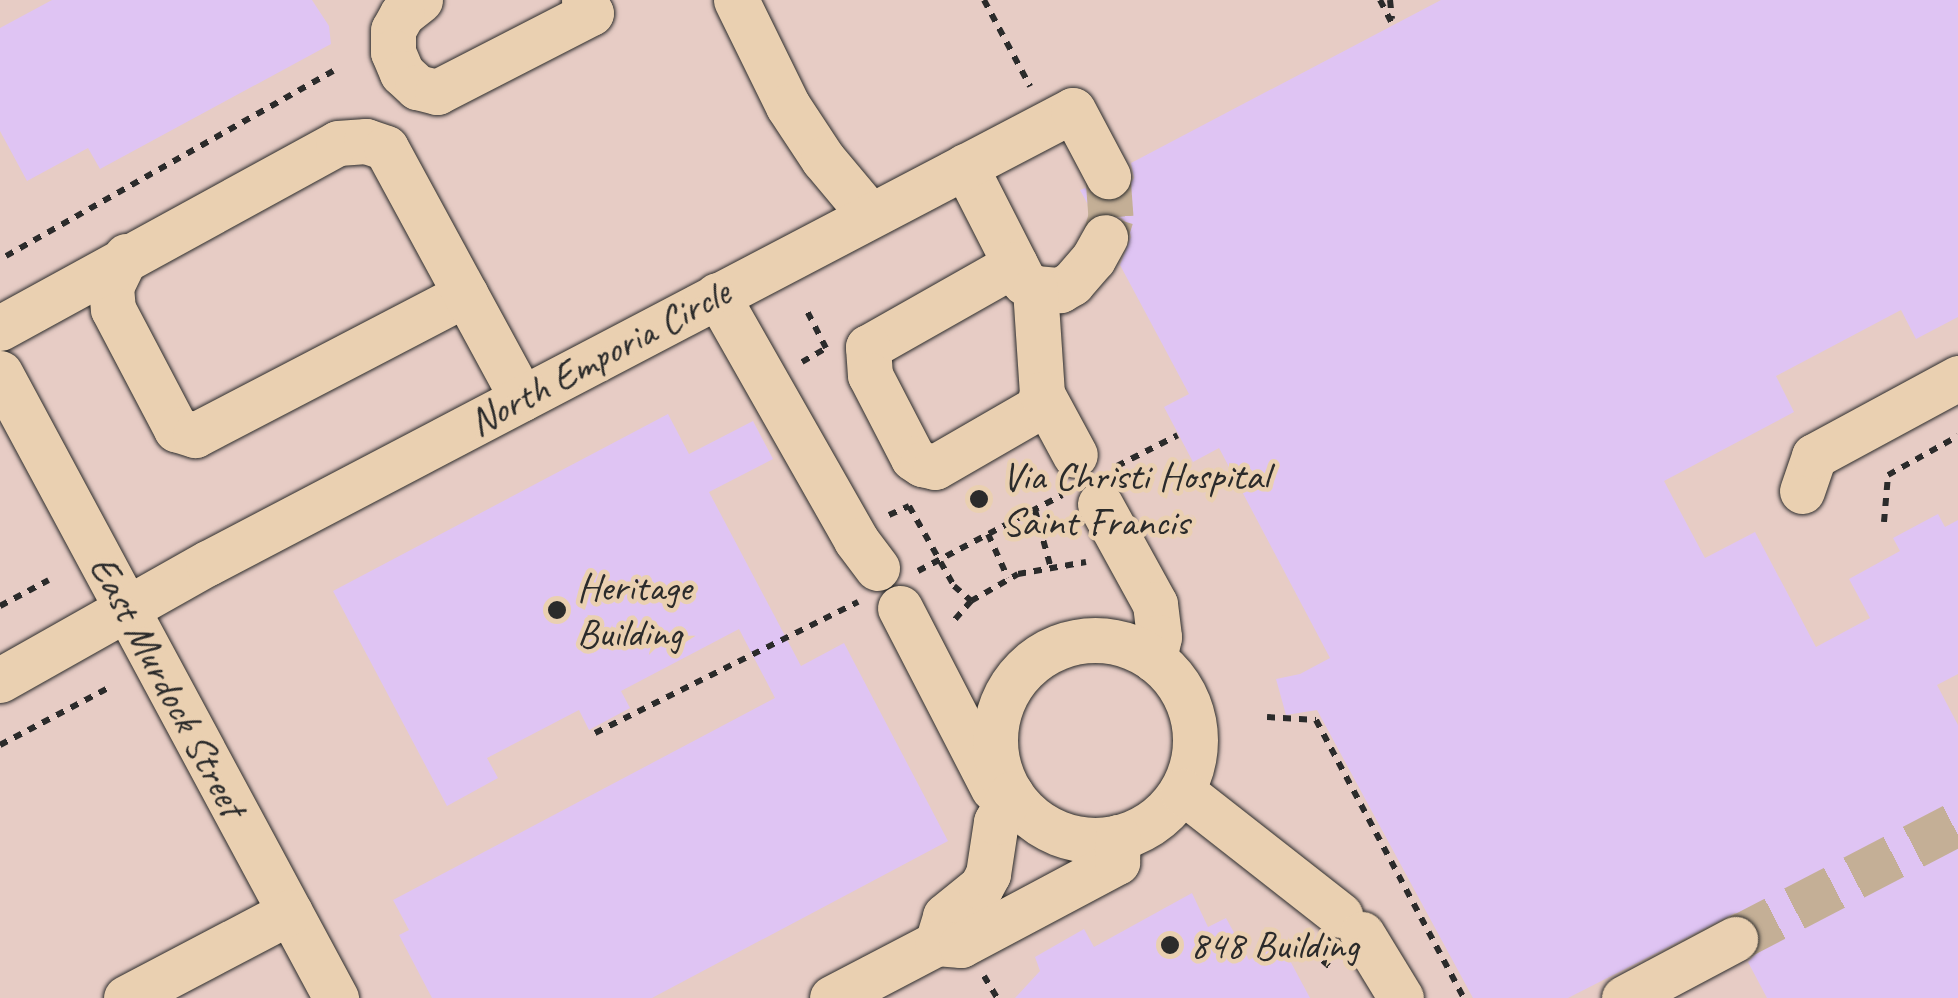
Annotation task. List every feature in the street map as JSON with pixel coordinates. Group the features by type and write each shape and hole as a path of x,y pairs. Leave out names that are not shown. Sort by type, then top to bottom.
{"street":[{"path":"420,0 402,14 393,30 392,52 402,73 417,87 436,92 591,13 584,0"},
{"path":"736,0 788,106 823,159 870,215"},
{"name":"North Emporia Circle","path":"0,680 129,612 208,563 1073,110 1108,176"},
{"path":"0,328 338,143 366,140 386,148 522,398"},
{"path":"965,166 1025,276 1042,394 1075,455"},
{"path":"1042,394 1037,408 935,467 913,458 870,376 868,347 1025,276 1060,290 1094,260 1105,237"},
{"path":"126,256 110,287 114,309 176,429 195,435 466,294"},
{"path":"717,296 856,540 877,568"},
{"name":"East Murdock Street","path":"0,373 336,998"},
{"path":"1802,491 1814,456 1958,378"},
{"path":"1100,504 1155,604 1159,637 1154,659"},
{"path":"900,608 1006,800 1064,836 1097,841 1118,837 1160,818 1182,792 1194,760 1195,726 1184,693 1154,659 1137,648 1106,640 1074,641 1045,652 1020,672 1003,700 995,731 1006,800 988,874 981,888 945,916 937,943"},
{"path":"1182,792 1351,924 1401,998"},
{"path":"832,998 937,943 961,945 1118,862 1118,837"},
{"path":"126,998 290,912"},
{"path":"1643,996 1741,950"}],"path":[{"path":"984,0 1031,88"},
{"path":"1380,0 1393,26 1390,0"},
{"path":"6,256 333,71"},
{"path":"788,371 826,348 808,311"},
{"path":"1884,522 1888,475 1958,436"},
{"path":"879,520 909,506 954,586 972,601"},
{"path":"1035,510 1050,565"},
{"path":"988,534 1008,578"},
{"path":"946,630 972,601 1008,578 1050,565 1096,564"},
{"path":"0,606 50,580"},
{"path":"0,746 108,688"},
{"path":"1267,717 1316,720 1464,998"},
{"path":"984,975 997,998"}],"shaded area":[{"name":"Via Christi Hospital Saint Francis","path":"0,0 1958,0 1958,998 0,998"}],"building":[{"path":"52,0 312,0 329,26 331,44 100,169 88,148 27,181 0,131 0,28"},
{"path":"1441,0 1958,0 1958,317 1916,339 1901,310 1776,376 1794,412 1664,481 1705,558 1755,532 1816,647 1870,618 1849,579 1900,551 1893,538 1938,514 1945,527 1958,520 1958,674 1937,685 1958,725 1958,998 1767,998 1748,962 1758,952 1759,928 1748,916 1735,913 1568,998 1473,998 1317,710 1286,715 1276,679 1300,674 1330,658 1219,448 1193,462 1164,407 1189,394 1120,265 1131,237 1128,224 1117,214 1093,214 1080,190 1085,188 1106,202 1121,199 1134,178 1131,163"},
{"path":"668,414 689,454 753,421 773,459 709,492 801,666 844,643 948,841 652,998 432,998 399,935 409,930 393,900 775,698 739,629 621,691 630,708 589,730 579,710 487,758 498,778 447,806 333,591"},
{"name":"848 Building","path":"1192,893 1208,927 1226,918 1249,960 1280,942 1310,998 1015,998 1040,971 1035,957 1084,929 1094,947"}],"tunnel":[{"path":"1105,237 1111,217 1108,176"},
{"path":"1735,939 1958,823"}],"place":[{"name":"Via Christi Hospital Saint Francis","path":"979,499"},
{"name":"Heritage Building","path":"557,610"},
{"name":"848 Building","path":"1170,945"}]}
